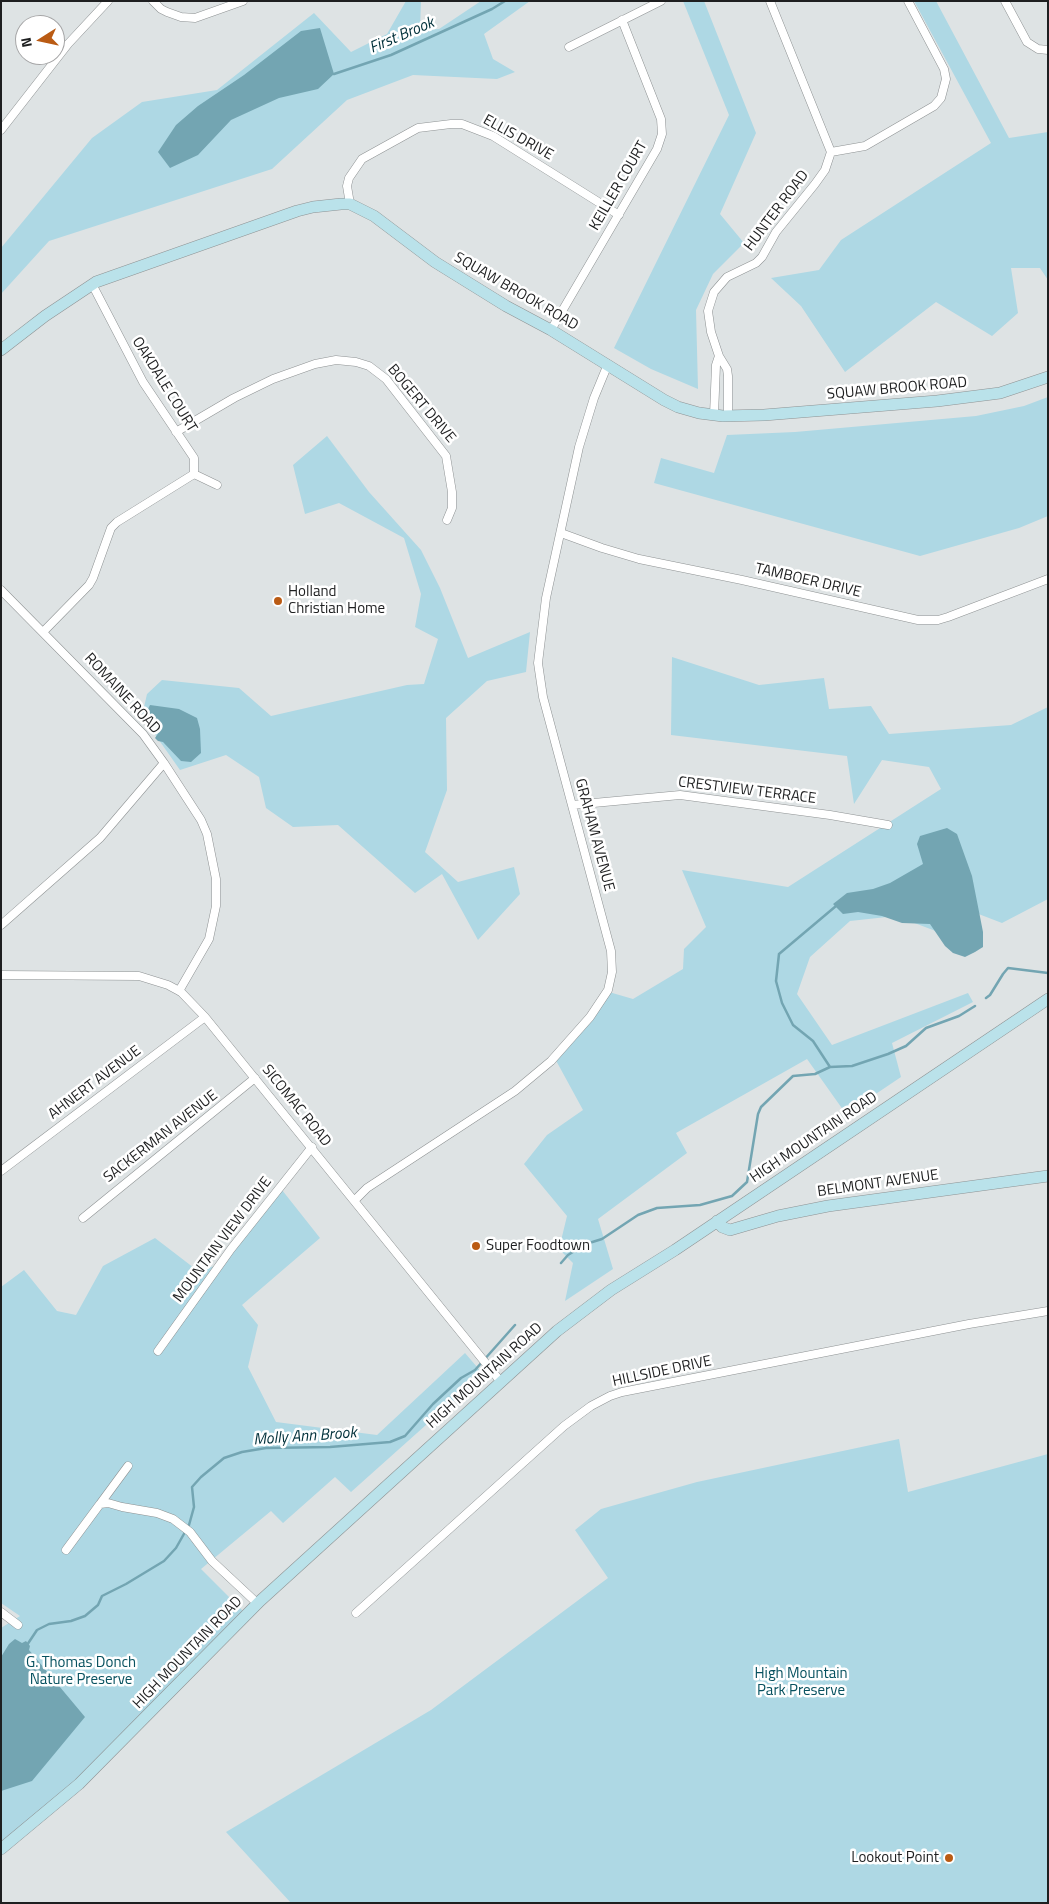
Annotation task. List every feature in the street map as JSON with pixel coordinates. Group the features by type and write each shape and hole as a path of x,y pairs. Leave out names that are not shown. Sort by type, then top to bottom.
{"street":[{"path":"1,130 68,44 108,1"},
{"path":"153,1 167,12 182,17 195,18 243,1"},
{"path":"569,47 661,1"},
{"path":"770,1 830,152 865,146 934,106 940,98 946,79 944,69 908,1"},
{"path":"1005,1 1027,42 1038,49 1048,50"},
{"name":"KEILLER COURT","path":"551,330 657,149 662,134 662,127 622,20"},
{"name":"ELLIS DRIVE","path":"350,204 347,186 349,178 356,164 362,158 418,128 462,124 493,136 619,215"},
{"name":"HUNTER ROAD","path":"728,416 727,368 718,356 711,332 708,311 714,292 727,277 756,263 762,257 776,232 825,170 830,152"},
{"path":"1,350 45,316 92,284 297,211 313,207 350,204"},
{"name":"SQUAW BROOK ROAD","path":"350,204 374,216 435,262 491,298 551,330 678,407 699,413 728,416 825,411 974,398 1000,393 1048,377"},
{"name":"OAKDALE COURT","path":"92,284 143,382 194,458 194,474"},
{"name":"HUNTER ROAD","path":"714,415 718,356"},
{"name":"BOGERT DRIVE","path":"176,432 253,388 315,364 325,361 346,360 368,366 386,379 446,456 452,492 452,508 447,520"},
{"name":"GRAHAM AVENUE","path":"355,1200 367,1188 515,1091 552,1061 590,1017 603,998 612,972 611,950 538,673 546,598 584,427 608,364"},
{"path":"43,632 89,585 111,528 117,522 194,474 217,485"},
{"name":"TAMBOER DRIVE","path":"561,533 639,559 918,620 938,620 948,617 1048,579"},
{"name":"ROMAINE ROAD","path":"1,590 143,734 201,820 207,834 216,879 216,906 209,939 179,991"},
{"path":"1,925 100,838 164,763"},
{"name":"CRESTVIEW TERRACE","path":"572,805 647,797 688,796 888,825"},
{"name":"SICOMAC ROAD","path":"1,975 139,976 160,982 179,991 189,999 312,1147 478,1351 501,1382"},
{"name":"HIGH MOUNTAIN ROAD","path":"1,1849 99,1766 257,1603 581,1311 1048,999"},
{"name":"AHNERT AVENUE","path":"1,1171 205,1017"},
{"name":"SACKERMAN AVENUE","path":"83,1218 255,1078"},
{"name":"MOUNTAIN VIEW DRIVE","path":"158,1351 214,1272 312,1147"},
{"name":"BELMONT AVENUE","path":"717,1221 722,1227 730,1230 778,1216 828,1206 1048,1176"},
{"name":"HILLSIDE DRIVE","path":"356,1613 564,1426 591,1406 610,1396 622,1392 969,1324 1048,1311"},
{"path":"66,1550 128,1466"},
{"path":"100,1504 108,1503 157,1513 173,1519 187,1529 212,1561 257,1603"},
{"path":"1,1612 18,1625"}],"green space":[{"path":"406,1 421,1 420,30 439,29 481,1 530,1 484,34 493,59 515,72 497,79 413,75 347,100 272,169 49,241 1,294 1,248 92,138 142,102 217,90 314,13 351,52 387,34"},
{"path":"683,1 704,1 756,133 720,214 744,243 713,274 696,310 698,389 651,369 614,348 729,115"},
{"path":"914,1 936,1 1009,138 1048,132 1048,280 1040,268 1011,268 1018,313 992,336 936,302 845,372 801,306 771,278 819,270 841,240 991,143"},
{"path":"1048,397 1048,516 1019,528 920,556 654,483 661,458 714,473 727,435 795,432 976,416 1024,406"},
{"path":"327,436 369,492 421,550 440,588 468,658 530,632 526,672 487,681 446,718 447,790 425,852 458,882 514,867 520,894 478,940 442,874 415,893 338,825 293,827 266,808 259,777 226,755 180,770 142,716 147,694 162,680 239,688 271,716 407,685 424,684 438,639 415,627 421,594 404,538 339,503 305,514 293,465"},
{"path":"672,657 759,685 824,678 829,709 871,706 889,734 1011,725 1048,707 1048,899 1002,923 976,913 962,941 896,916 850,921 810,957 797,994 832,1045 968,993 973,1002 892,1043 901,1077 846,1114 807,1059 676,1133 687,1153 598,1219 613,1269 565,1301 573,1263 559,1249 567,1216 524,1164 547,1135 583,1110 553,1055 565,1039 609,992 633,999 683,969 684,949 706,927 682,870 788,887 941,789 929,767 882,760 854,804 847,756 671,735"},
{"name":"G. Thomas Donch Nature Preserve","path":"282,1190 320,1238 242,1305 258,1325 248,1367 276,1422 377,1435 465,1353 483,1374 351,1492 335,1477 283,1523 271,1511 201,1569 246,1614 121,1744 1,1849 1,1628 20,1616 1,1603 1,1287 24,1270 57,1311 76,1315 103,1266 155,1238 198,1271 221,1264"},
{"name":"High Mountain Park Preserve","path":"899,1439 908,1492 1048,1454 1048,1903 291,1903 226,1832 431,1710 608,1578 575,1530 601,1509 697,1482"}],"shaded area":[{"path":"320,28 334,74 318,89 279,98 231,120 198,155 170,168 158,152 176,125 198,106 244,75 301,31"},
{"path":"150,705 179,709 197,718 200,729 201,753 191,762 181,761 163,742 155,738 159,732 146,713"},
{"path":"947,828 957,834 972,876 983,932 983,947 965,957 953,953 945,946 930,924 902,923 882,916 858,912 843,914 833,904 847,893 873,889 890,883 923,864 917,844 920,836"},
{"path":"15,1639 22,1643 26,1641 30,1646 29,1650 85,1717 32,1781 1,1791 1,1657 9,1644"}],"waterway":[{"name":"First Brook","path":"334,74 391,55 492,9 505,1"},
{"path":"830,1067 813,1041 793,1025 782,1003 776,981 779,954 836,906"},
{"name":"Molly Ann Brook","path":"986,998 1008,968 1048,973"},
{"name":"Molly Ann Brook","path":"561,1263 568,1255 586,1244 602,1239 638,1215 657,1208 700,1205 732,1196 747,1182 758,1114 761,1107 793,1076 815,1074 830,1067 852,1066 888,1054 906,1046 926,1028 959,1016 975,1006"},
{"name":"Molly Ann Brook","path":"27,1645 37,1630 49,1624 71,1621 85,1616 98,1605 102,1596 164,1561 176,1548 189,1525 194,1507 192,1487 224,1458 242,1452 266,1448 330,1447 390,1442 405,1436 433,1404 461,1378 475,1370 515,1325"}],"place":[{"name":"Holland Christian Home","path":"278,601"},
{"name":"Super Foodtown","path":"476,1246"},
{"name":"Lookout Point","path":"949,1858"}]}
